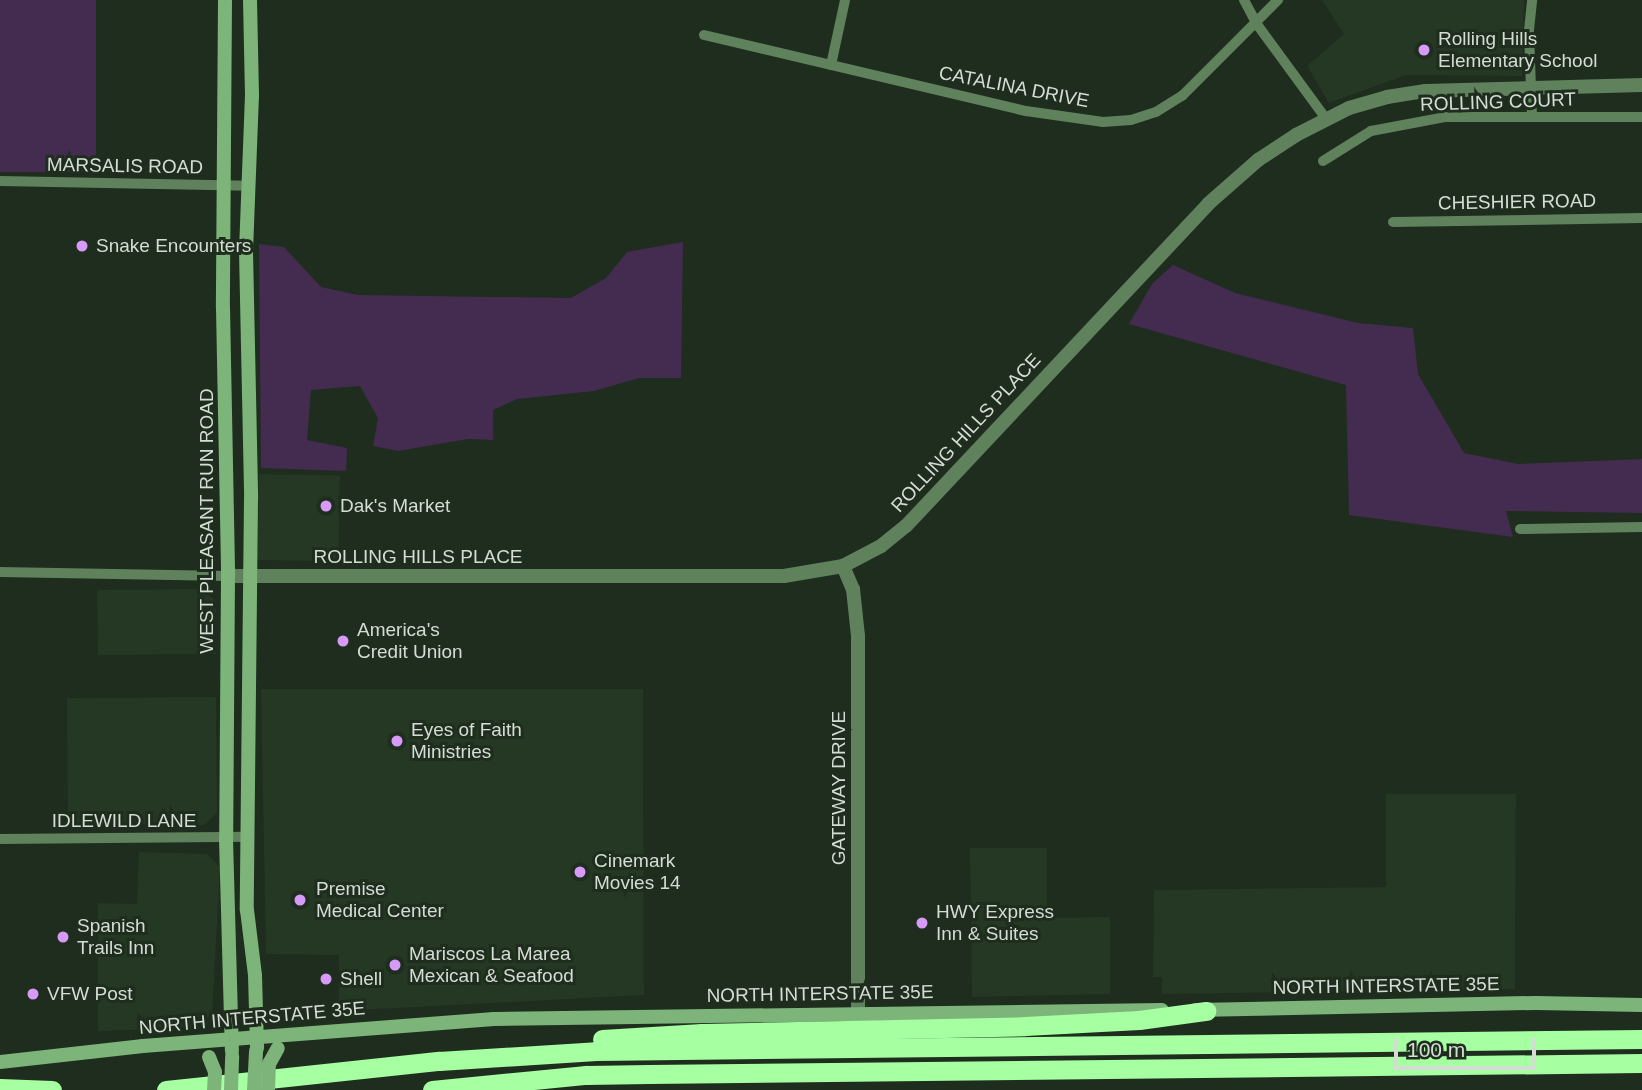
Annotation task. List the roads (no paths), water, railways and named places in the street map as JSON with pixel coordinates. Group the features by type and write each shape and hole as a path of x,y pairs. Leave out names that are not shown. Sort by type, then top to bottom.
{"highway":[{"path":"439,1061 493,1049 659,1035 1025,1026 1139,1020 1206,1010"},
{"path":"166,1090 439,1061 682,1049 1642,1039"},
{"path":"432,1090 586,1075 1642,1063"},
{"path":"0,1088 52,1090"}],"main road":[{"name":"WEST PLEASANT RUN ROAD","path":"225,0 223,307 228,576 226,839 231,1090"},
{"path":"250,0 250,186 246,251 250,576 247,910 255,975 257,1045 254,1090"},
{"name":"NORTH INTERSTATE 35E","path":"0,1062 160,1046 232,1049 355,1029 494,1019 1536,1003 1642,1005"},
{"path":"268,1090 269,1064 278,1048 334,1040 355,1029"},
{"path":"160,1046 201,1050 209,1057 215,1072 214,1090"}],"street":[{"path":"831,65 845,0"},
{"path":"1244,0 1256,23 1327,120"},
{"name":"CATALINA DRIVE","path":"704,35 1026,111 1080,120 1131,120 1156,112 1182,96 1278,0"},
{"path":"1532,0 1529,30 1532,117"},
{"name":"ROLLING HILLS PLACE","path":"228,576 785,576 843,566 881,546 906,526 1208,204 1258,160 1349,108 1387,97 1438,90 1642,85"},
{"name":"ROLLING COURT","path":"1323,161 1371,131 1445,117 1642,117"},
{"name":"MARSALIS ROAD","path":"0,181 250,186"},
{"name":"CHESHIER ROAD","path":"1393,222 1642,218"},
{"path":"1520,528 1642,527"},
{"name":"GATEWAY DRIVE","path":"843,566 853,589 858,636 858,1012"},
{"path":"0,572 228,576"},
{"name":"IDLEWILD LANE","path":"0,839 247,837"}],"place":[{"name":"Rolling Hills Elementary School","path":"1424,50"},
{"name":"Snake Encounters","path":"82,246"},
{"name":"Dak's Market","path":"326,506"},
{"name":"America's Credit Union","path":"343,641"},
{"name":"Eyes of Faith Ministries","path":"397,741"},
{"name":"Cinemark Movies 14","path":"580,872"},
{"name":"Premise Medical Center","path":"300,900"},
{"name":"HWY Express Inn & Suites","path":"922,923"},
{"name":"Spanish Trails Inn","path":"63,937"},
{"name":"Mariscos La Marea Mexican & Seafood","path":"395,965"},
{"name":"Shell","path":"326,979"},
{"name":"VFW Post","path":"33,994"}]}
